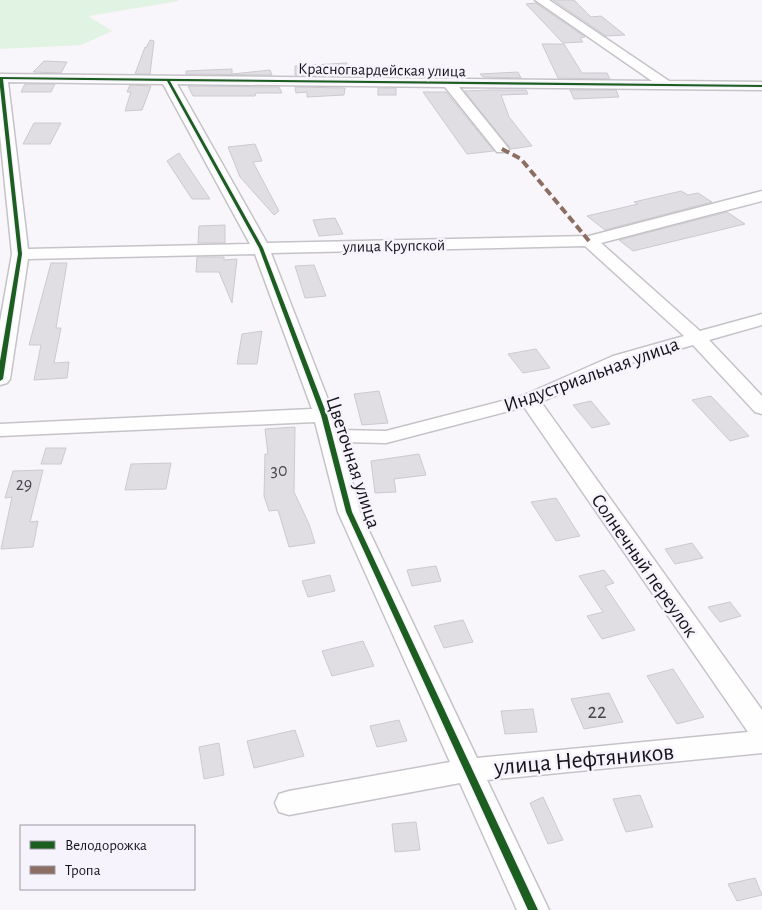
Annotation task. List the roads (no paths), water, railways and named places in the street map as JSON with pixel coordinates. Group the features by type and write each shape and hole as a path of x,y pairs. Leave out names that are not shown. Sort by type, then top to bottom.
{"street":[{"path":"541,0 668,86"},
{"name":"Красногвардейская улица","path":"20,254 1,78 762,86"},
{"name":"Цветочная улица","path":"168,80 260,248 324,415 349,512 533,910"},
{"path":"449,83 502,149"},
{"name":"улица Крупской","path":"20,254 589,241 762,196"},
{"path":"589,241 696,337 762,408"},
{"path":"0,378 20,254"},
{"name":"Индустриальная улица","path":"330,436 386,437 529,400 620,360 762,319"},
{"name":"Солнечный переулок","path":"529,400 762,731"},
{"path":"0,430 324,415"},
{"name":"улица Нефтяников","path":"290,803 468,770 762,742"}]}
